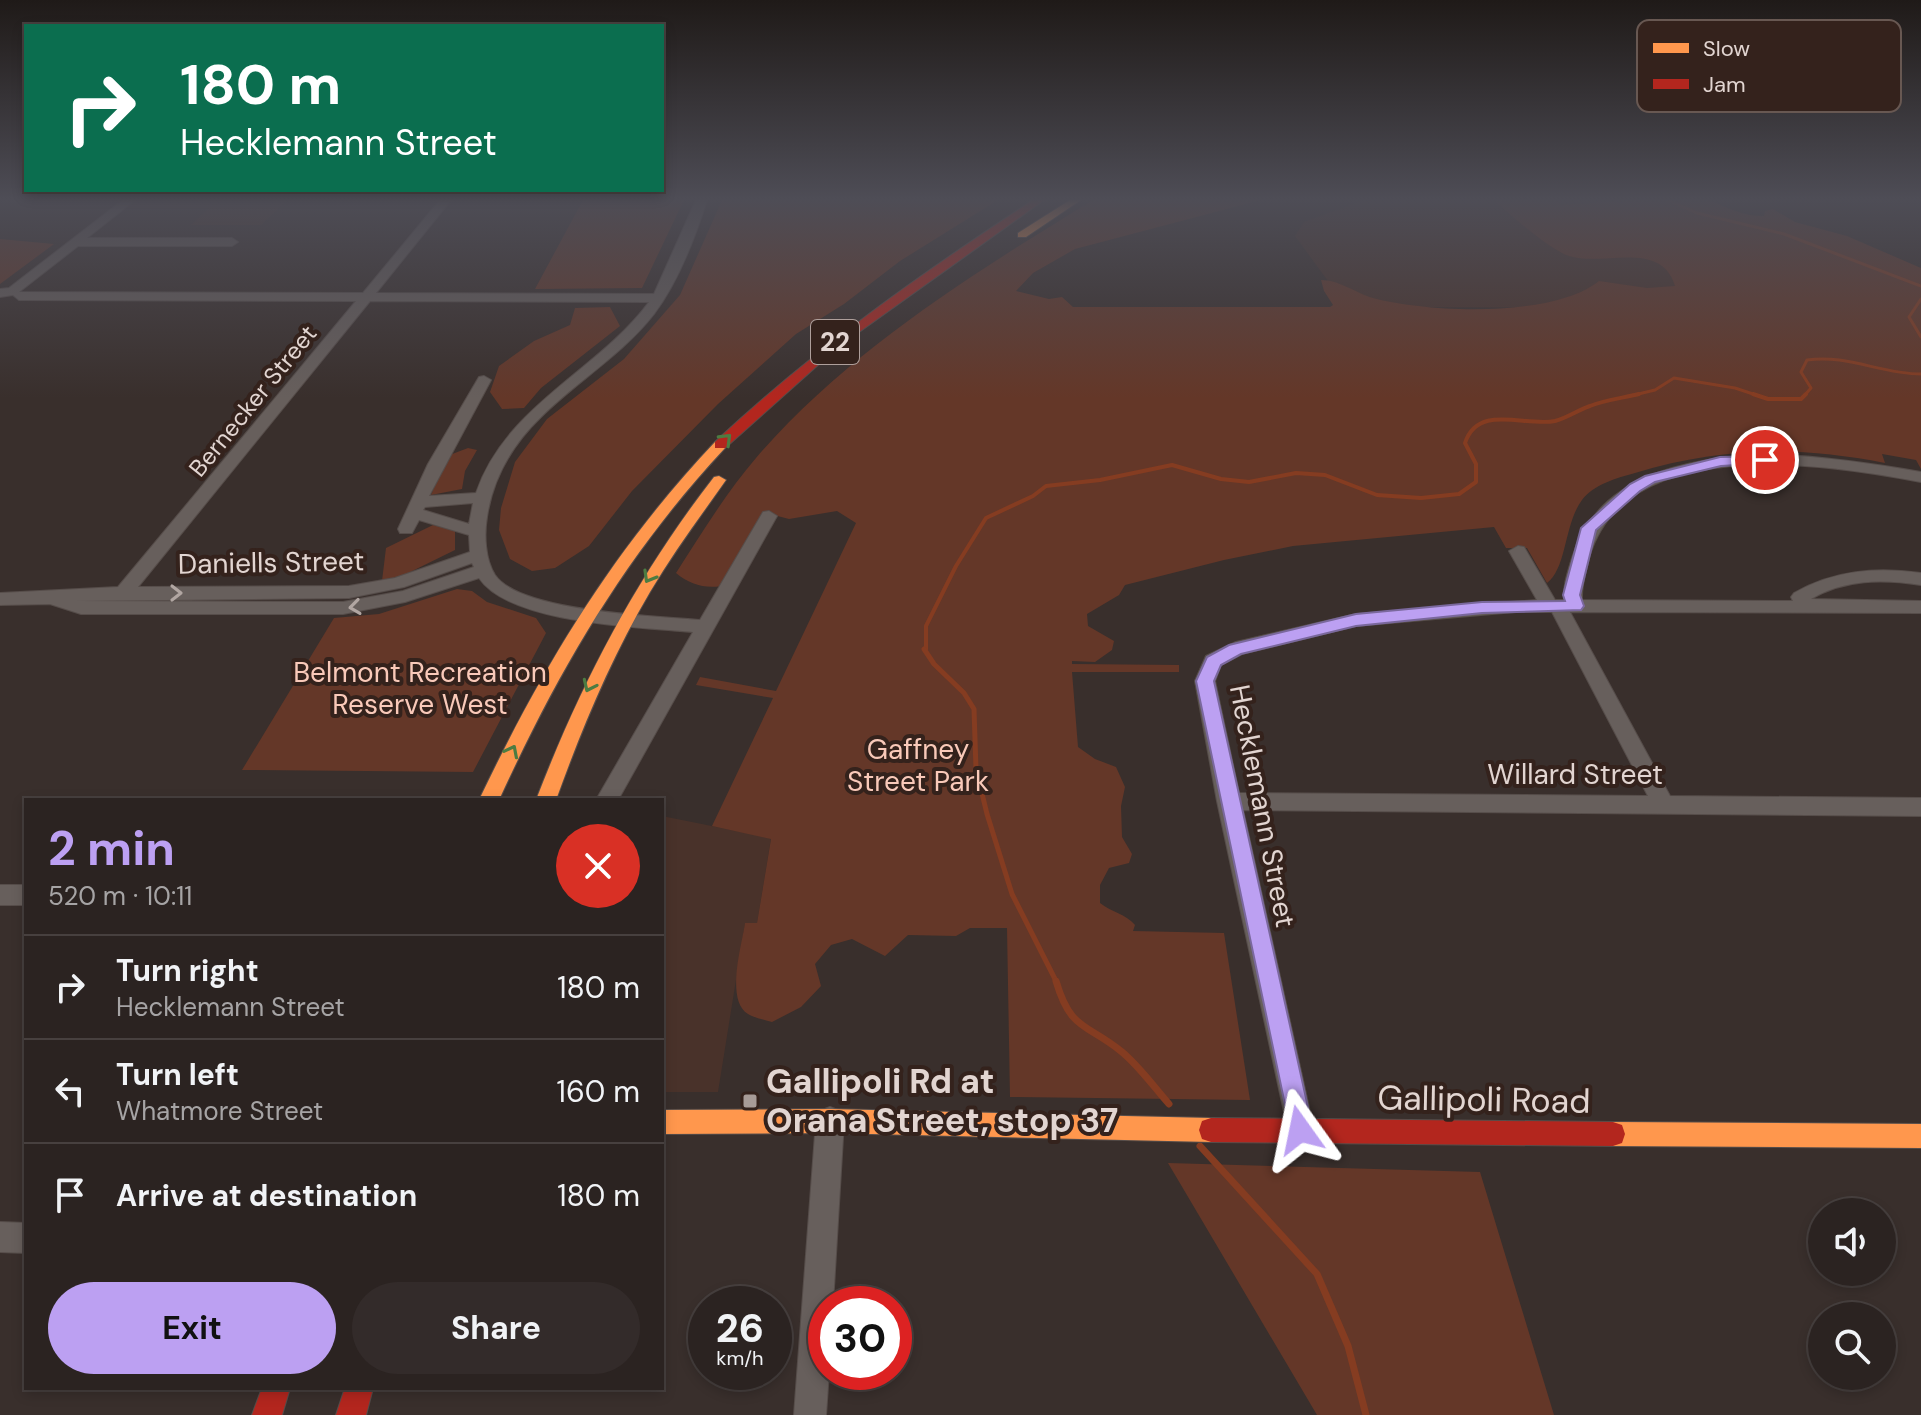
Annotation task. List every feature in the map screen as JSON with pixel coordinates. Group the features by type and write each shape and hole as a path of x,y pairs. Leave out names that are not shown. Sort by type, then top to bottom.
{"main road":[{"name":"22","path":"490,798 516,742 587,613 673,497 723,441 786,382 840,338 944,266"},
{"name":"22","path":"760,433 819,378 868,339 973,266"},
{"path":"547,798 587,691 626,618 675,537 735,461"},
{"name":"Gallipoli Road","path":"664,1122 830,1121 1167,1130 1921,1136"},
{"path":"267,1415 275,1390"},
{"path":"351,1415 358,1390"}],"street":[{"path":"0,301 44,266"},
{"name":"Bernecker Street","path":"124,592 392,266"},
{"path":"675,266 659,298 612,352 522,427 491,472 482,498 477,532 481,563 493,584 515,597 587,613 706,627"},
{"path":"10,293 659,298"},
{"path":"406,529 436,464 484,380"},
{"path":"1561,606 1572,595 1589,528 1635,487 1650,479 1739,460 1829,461 1921,477"},
{"path":"417,507 482,498"},
{"path":"417,507 477,532"},
{"path":"608,798 769,516"},
{"path":"1518,551 1561,606 1663,804"},
{"name":"Daniells Street","path":"0,599 43,599 124,592 349,592 481,563"},
{"name":"Daniells Street","path":"43,599 81,608 331,610 405,596 481,563"},
{"path":"1807,607 1800,597 1839,579 1869,574 1921,579"},
{"name":"Hecklemann Street","path":"1300,1130 1205,681 1213,661 1236,649 1356,620 1482,608 1921,607"},
{"name":"Willard Street","path":"1228,801 1921,807"},
{"path":"0,895 24,895"},
{"path":"810,1415 830,1121"},
{"path":"0,1237 24,1238"}],"shaded area":[{"path":"1317,266 1681,266 1719,308 1347,307"},
{"path":"664,816 771,838 757,923 745,924 718,1092 664,1092"}],"green space":[{"path":"0,266 24,266 0,284"},
{"path":"547,266 652,266 642,288 535,289"},
{"path":"693,266 893,266 844,304 796,334 718,404 632,491 589,546 555,568 532,571 510,559 499,530 501,508 515,462 547,419 624,359 680,295"},
{"name":"Gaffney Street Park","path":"988,266 1045,266 1033,273 1016,291 1049,299 1062,297 1073,307 1330,307 1333,305 1321,280 1397,303 1490,309 1552,301 1578,293 1599,281 1647,288 1675,286 1668,272 1661,266 1916,266 1921,268 1921,469 1916,460 1882,454 1885,463 1821,454 1759,452 1698,458 1621,477 1599,486 1582,500 1558,567 1547,583 1527,548 1506,548 1494,527 1293,546 1125,585 1119,595 1087,614 1088,626 1114,641 1112,650 1095,662 1072,661 1072,664 1179,665 1179,672 1072,672 1078,747 1095,759 1116,767 1125,787 1121,806 1122,837 1132,854 1129,863 1109,868 1100,885 1100,903 1131,921 1135,925 1133,931 1224,933 1250,1100 1010,1097 1007,928 970,928 956,936 908,935 885,956 852,939 831,945 815,964 821,986 801,1007 772,1022 748,1014 737,997 737,972 745,923 757,923 771,839 712,826 773,698 696,685 700,677 776,691 856,523 837,511 789,519 766,513 721,586 697,585 676,573 745,471 792,419 872,349"},
{"path":"610,307 620,326 541,388 524,408 502,409 490,392 499,366 534,341 570,325 575,308"},
{"path":"468,448 477,450 465,471 462,489 431,495 447,456"},
{"path":"433,525 455,530 455,550 400,577 382,581 386,548"},
{"name":"Belmont Recreation Reserve West","path":"457,589 472,591 487,602 536,618 546,633 473,772 242,770 334,618 379,614"},
{"path":"1168,1163 1480,1172 1554,1415 1317,1415"}],"waterway":[{"path":"1868,266 1921,286"},
{"path":"1921,299 1909,317 1921,337"},
{"path":"1804,396 1811,388 1801,372 1807,360 1836,360 1921,374"},
{"path":"1630,396 1655,390 1674,378 1735,388 1768,399 1801,399 1804,396"},
{"path":"926,651 926,626 956,566 986,518 1033,496 1046,486 1100,480 1172,465 1221,479 1249,482 1296,473 1325,475 1377,495 1421,498 1459,494 1476,482 1476,464 1465,443 1471,431 1480,424 1504,419 1555,421 1596,404 1639,394"},
{"path":"924,649 934,664 964,693 974,709 976,769 987,814 1012,894 1056,981"},
{"path":"1056,981 1074,1018 1128,1058 1169,1104"},
{"path":"1200,1146 1317,1274 1348,1346 1366,1415"}],"traffic: slow":[{"path":"490,798 535,704 588,612 649,525 720,445"},
{"path":"547,798 579,714 619,632 665,554 719,480"},
{"path":"664,1122 830,1121 1211,1130"},
{"path":"1613,1134 1921,1136"}],"traffic: jam":[{"path":"720,445 795,376 943,266"},
{"path":"1211,1130 1613,1134"},
{"path":"267,1415 275,1390"},
{"path":"351,1415 358,1390"}],"place":[{"name":"Gallipoli Rd at Orana Street, stop 37","path":"750,1101"}],"route":[{"path":"1300,1130 1205,681 1213,661 1236,649 1356,620 1482,608 1575,606 1571,598 1589,528 1635,487 1650,479 1720,461 1765,460"}]}
